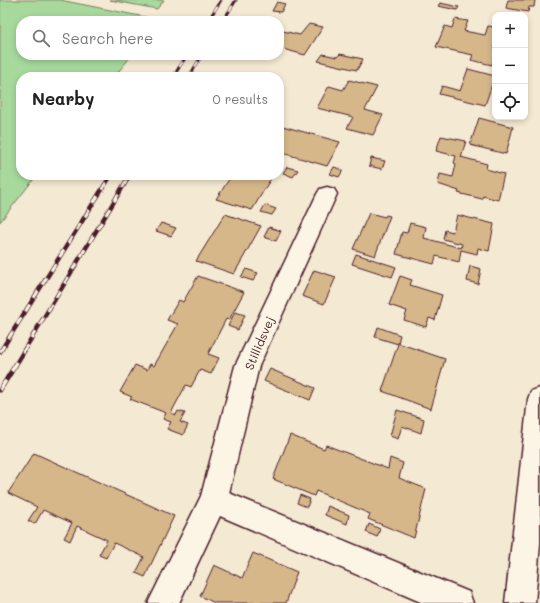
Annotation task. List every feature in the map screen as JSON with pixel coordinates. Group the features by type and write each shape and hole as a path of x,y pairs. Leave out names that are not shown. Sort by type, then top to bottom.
{"street":[{"name":"Stillidsvej","path":"163,603 214,500 248,366 327,194"},
{"path":"520,603 540,399"},
{"path":"214,500 458,603"}],"green space":[{"path":"0,0 60,0 140,16 16,16 16,60 128,60 118,72 16,72 16,180 33,180 0,222"},
{"path":"110,0 164,0 157,9"}],"building":[{"path":"508,0 535,0 534,7 529,7 528,12 506,8"},
{"path":"277,2 285,4 281,12 272,11"},
{"path":"440,3 459,7 457,10 438,6"},
{"path":"455,19 468,21 464,31 485,35 488,26 492,27 492,65 471,60 473,55 436,47 445,26 452,28"},
{"path":"309,24 323,27 305,55 284,49 284,31 300,35"},
{"path":"323,54 337,57 340,54 363,59 357,70 318,61"},
{"path":"468,69 492,75 492,85 485,105 439,94 442,86 460,91"},
{"path":"349,80 377,87 365,110 383,115 373,135 347,128 353,117 317,108 329,86 343,90"},
{"path":"479,118 513,127 506,154 470,145"},
{"path":"284,126 340,142 327,166 284,153"},
{"path":"441,136 466,141 461,157 487,164 486,169 504,174 498,200 483,196 482,199 458,193 459,191 438,184 440,174 453,177 456,164 454,163 456,156 436,151"},
{"path":"371,158 385,161 382,169 369,166"},
{"path":"287,167 298,170 293,177 284,173"},
{"path":"334,167 343,170 339,177 330,174"},
{"path":"229,180 270,180 252,210 216,199"},
{"path":"265,205 276,209 272,215 261,212"},
{"path":"369,213 385,217 386,215 390,216 375,256 353,249"},
{"path":"225,214 261,226 234,274 196,261"},
{"path":"457,215 494,224 489,251 478,248 477,254 461,250 459,262 436,256 434,264 396,254 402,232 407,233 410,223 426,227 424,238 461,248 462,244 443,239 445,230 453,232"},
{"path":"161,223 176,228 171,236 156,231"},
{"path":"269,227 281,231 276,241 264,237"},
{"path":"356,254 396,267 392,277 352,264"},
{"path":"470,266 481,269 478,284 467,281"},
{"path":"246,269 258,273 253,281 241,277"},
{"path":"314,270 336,277 324,304 302,296"},
{"path":"198,276 244,292 229,320 226,319 208,354 219,358 211,374 200,370 191,387 186,385 171,413 176,415 178,411 185,413 180,422 188,425 183,435 167,429 171,422 163,419 166,413 130,399 132,397 120,392 135,365 147,370 150,364 154,366 178,324 167,320 179,300 183,302"},
{"path":"400,276 412,280 410,285 442,295 435,320 429,318 426,327 404,320 407,311 389,305"},
{"path":"235,312 245,315 238,330 228,326"},
{"path":"378,327 400,335 398,343 445,359 431,409 382,391 398,344 375,337"},
{"path":"270,369 315,388 310,400 264,381"},
{"path":"397,410 424,419 421,433 402,426 398,439 390,436"},
{"path":"290,435 324,449 326,445 388,469 390,458 403,463 399,478 426,489 414,538 368,519 370,514 316,491 314,496 273,479"},
{"path":"34,453 174,516 145,577 136,573 144,557 114,543 106,558 99,555 107,540 77,526 70,541 64,538 72,523 43,510 35,524 28,521 37,507 8,493"},
{"path":"300,495 310,499 307,507 297,503"},
{"path":"328,506 349,515 347,524 325,515"},
{"path":"369,524 380,529 377,537 366,532"},
{"path":"253,553 297,572 286,603 215,603 200,596 214,565 242,578"}],"railway":[{"path":"211,16 221,0"},
{"path":"226,16 236,0"},
{"path":"176,72 184,60"},
{"path":"192,72 199,60"},
{"path":"0,352 108,180"},
{"path":"23,352 127,180"},
{"path":"0,390 24,351"}]}
